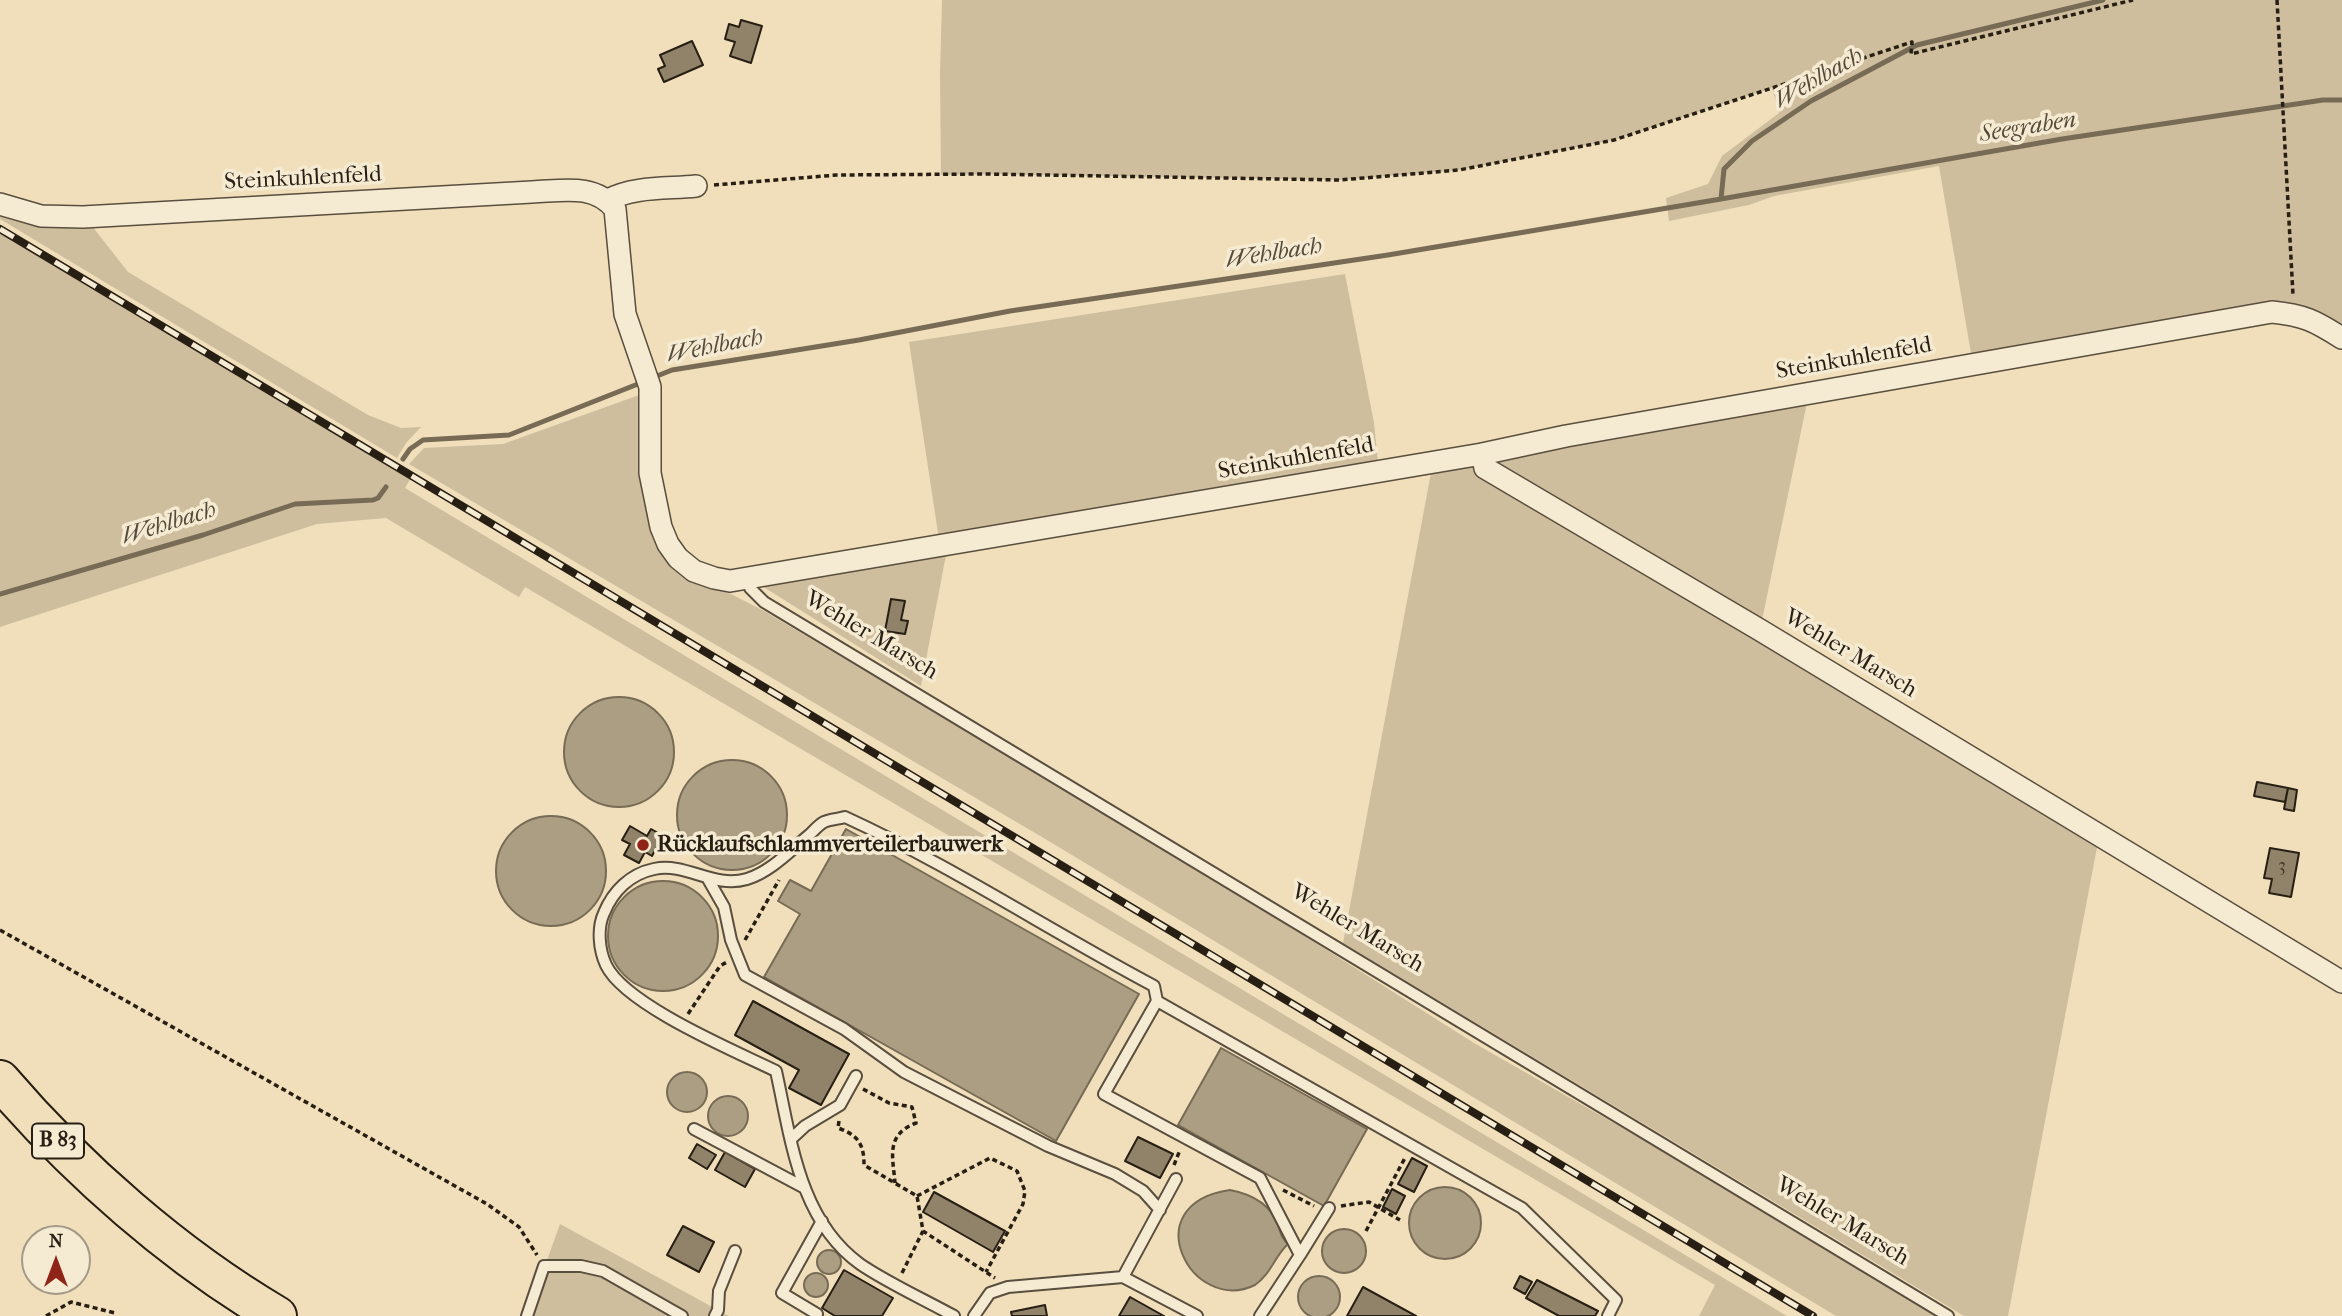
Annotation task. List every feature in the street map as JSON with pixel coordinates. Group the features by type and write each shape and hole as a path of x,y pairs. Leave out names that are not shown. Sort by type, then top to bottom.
{"highway":[{"name":"B 83","path":"0,1080 25,1109 119,1200 240,1294 277,1316"}],"street":[{"path":"608,200 618,194 696,186"},
{"name":"Steinkuhlenfeld","path":"0,204 41,216 83,217 580,190 598,193 615,209 618,221 625,314 648,378 650,473 654,501 668,544 678,558 694,571 730,581 1482,454 1579,433 2259,314 2294,314"},
{"path":"2294,314 2312,319 2342,338"},
{"name":"Wehler Marsch","path":"1482,454 1485,468 1760,630 2342,982"}],"lane":[{"name":"Wehler Marsch","path":"748,579 750,588 764,603 1948,1316"},
{"path":"954,1316 860,1264 831,1237 803,1186 776,1071 676,1022 628,990 607,966 600,944 601,920 610,898 626,881 653,869 677,869 708,879 726,881 747,878 770,867 824,822 845,817 1019,909 1154,986 1157,1001 1104,1094 1260,1178 1300,1255"},
{"path":"708,879 724,907 731,940 745,975 844,1030 904,1073 1048,1146 1115,1174 1143,1191 1160,1210"},
{"path":"1157,1001 1522,1208 1616,1300 1608,1316"},
{"path":"791,1139 805,1126 840,1105 854,1080"},
{"path":"694,1129 803,1186"},
{"path":"1123,1277 1177,1179"},
{"path":"1260,1316 1328,1210"},
{"path":"817,1314 782,1293 822,1221"},
{"path":"715,1316 719,1291 735,1251"},
{"path":"527,1316 544,1266 581,1266 603,1271 682,1316"},
{"path":"974,1316 990,1293 1009,1287 1123,1277 1197,1316"}],"path":[{"path":"696,186 837,176 986,174 1340,180 1459,170 1614,140 1912,42 1912,54 2133,0"},
{"path":"2277,0 2294,314"},
{"path":"0,930 487,1204 519,1227 544,1266"},
{"path":"854,1080 889,1103 912,1107 916,1122 901,1131 894,1141 892,1151 895,1183"},
{"path":"840,1105 838,1128 852,1133 860,1141 864,1165 917,1196 923,1231 896,1284"},
{"path":"1177,1179 1170,1172 1186,1138"},
{"path":"1366,1231 1412,1145"},
{"path":"917,1196 990,1158 1017,1171 1025,1191 1023,1204 986,1272"},
{"path":"1260,1178 1328,1210 1369,1202 1401,1220"},
{"path":"923,1231 1009,1287"},
{"path":"46,1316 71,1302 115,1313"}],"shaded area":[{"path":"942,0 2342,0 2342,338 2294,314 1973,365 1939,166 1774,196 1749,205 1669,221 1666,198 1708,184 1722,156 1779,113 1772,88 1614,140 1459,170 1340,180 941,175"},
{"path":"0,211 92,226 128,272 368,415 401,428 421,427 397,458 0,219"},
{"path":"0,229 412,476 405,488 1787,1316 1699,1316 1715,1285 525,587 519,597 386,518 317,524 0,627"},
{"path":"1345,274 1374,423 1379,472 940,546 909,342"},
{"path":"1809,393 1760,630 2099,837 2008,1316 1964,1316 1343,943 1433,462"},
{"path":"642,394 640,445 693,579 764,611 1200,870 1474,1043 1682,1162 1937,1316 1836,1316 1047,840 409,464 424,448 503,444"},
{"path":"946,555 921,686 762,586"},
{"path":"619,697 640,701 658,713 670,731 674,752 670,773 658,791 640,803 619,807 598,803 580,791 568,773 564,752 568,731 580,713 598,701"},
{"path":"732,760 753,764 771,776 783,794 787,815 783,836 771,854 753,866 732,870 711,866 693,854 681,836 677,815 681,794 693,776 711,764"},
{"path":"551,816 572,820 590,832 602,850 606,871 602,892 590,910 572,922 551,926 530,922 512,910 500,892 496,871 500,850 512,832 530,820"},
{"path":"846,829 1139,994 1056,1141 764,977 800,914 778,901 790,880 811,891"},
{"path":"663,881 684,885 702,897 714,915 718,936 714,957 702,975 684,987 663,991 642,987 624,975 612,957 608,936 612,915 624,897 642,885"},
{"path":"1221,1048 1367,1129 1324,1206 1178,1125"},
{"path":"687,1072 701,1078 707,1092 701,1106 687,1112 673,1106 667,1092 673,1078"},
{"path":"728,1096 742,1102 748,1116 742,1130 728,1136 714,1130 708,1116 714,1102"},
{"path":"1445,1187 1465,1193 1475,1203 1481,1223 1475,1243 1465,1253 1445,1259 1425,1253 1415,1243 1409,1223 1415,1203 1425,1193"},
{"path":"1230,1190 1252,1197 1265,1205 1275,1217 1288,1244 1260,1281 1255,1285 1232,1290 1211,1285 1194,1272 1182,1254 1179,1234 1184,1215 1201,1199"},
{"path":"560,1224 718,1310 729,1316 527,1316"},
{"path":"1344,1229 1359,1236 1366,1251 1359,1266 1344,1273 1329,1266 1322,1251 1329,1236"},
{"path":"829,1250 838,1253 841,1262 838,1271 829,1274 820,1271 817,1262 820,1253"},
{"path":"816,1273 825,1276 828,1285 825,1294 816,1297 807,1294 804,1285 807,1276"},
{"path":"1319,1276 1334,1282 1340,1297 1334,1312 1319,1318 1304,1312 1298,1297 1304,1282"}],"building":[{"path":"741,20 762,26 751,63 730,56 735,42 725,39 729,24 739,27"},
{"path":"692,41 703,65 664,82 658,69 665,66 660,55"},
{"path":"891,599 905,601 901,620 908,621 905,634 885,631"},
{"path":"2257,782 2288,788 2285,802 2254,796"},
{"path":"2288,788 2297,790 2294,811 2284,809"},
{"name":"Rücklaufschlammverteilerbauwerk","path":"630,826 647,836 651,829 669,839 665,846 659,843 652,856 645,852 639,863 624,855 630,844 622,840"},
{"path":"2270,848 2299,853 2291,897 2269,893 2272,879 2264,878"},
{"path":"753,1001 849,1054 821,1105 789,1088 799,1070 735,1035"},
{"path":"1138,1137 1173,1154 1160,1178 1125,1161"},
{"path":"697,1144 716,1155 707,1169 689,1158"},
{"path":"725,1152 755,1169 745,1187 715,1170"},
{"path":"1412,1158 1427,1166 1414,1192 1398,1184"},
{"path":"1392,1189 1405,1196 1396,1214 1383,1207"},
{"path":"934,1192 1005,1231 993,1252 923,1212"},
{"path":"683,1226 714,1242 699,1272 667,1255"},
{"path":"844,1270 893,1298 882,1316 835,1316 822,1308"},
{"path":"1520,1276 1532,1282 1525,1294 1514,1288"},
{"path":"1537,1280 1598,1311 1595,1316 1559,1316 1526,1298"},
{"path":"1363,1287 1416,1316 1347,1316"},
{"path":"1130,1297 1164,1316 1119,1316"},
{"path":"1045,1305 1047,1316 1012,1316 1011,1312"}],"waterway":[{"name":"Wehlbach","path":"652,378 672,370 859,340 1010,311 1388,255 1721,199 1724,169 1752,141 1811,101 1917,45 2103,0"},
{"name":"Seegraben","path":"1721,199 2062,139 2323,100 2342,100"},
{"name":"Wehlbach","path":"403,459 410,449 423,440 509,435 643,382"},
{"name":"Wehlbach","path":"0,594 203,535 295,504 373,500 378,498 386,487"}],"railway":[{"path":"0,229 1813,1316"}],"place":[{"name":"Rücklaufschlammverteilerbauwerk","path":"643,845"}]}
